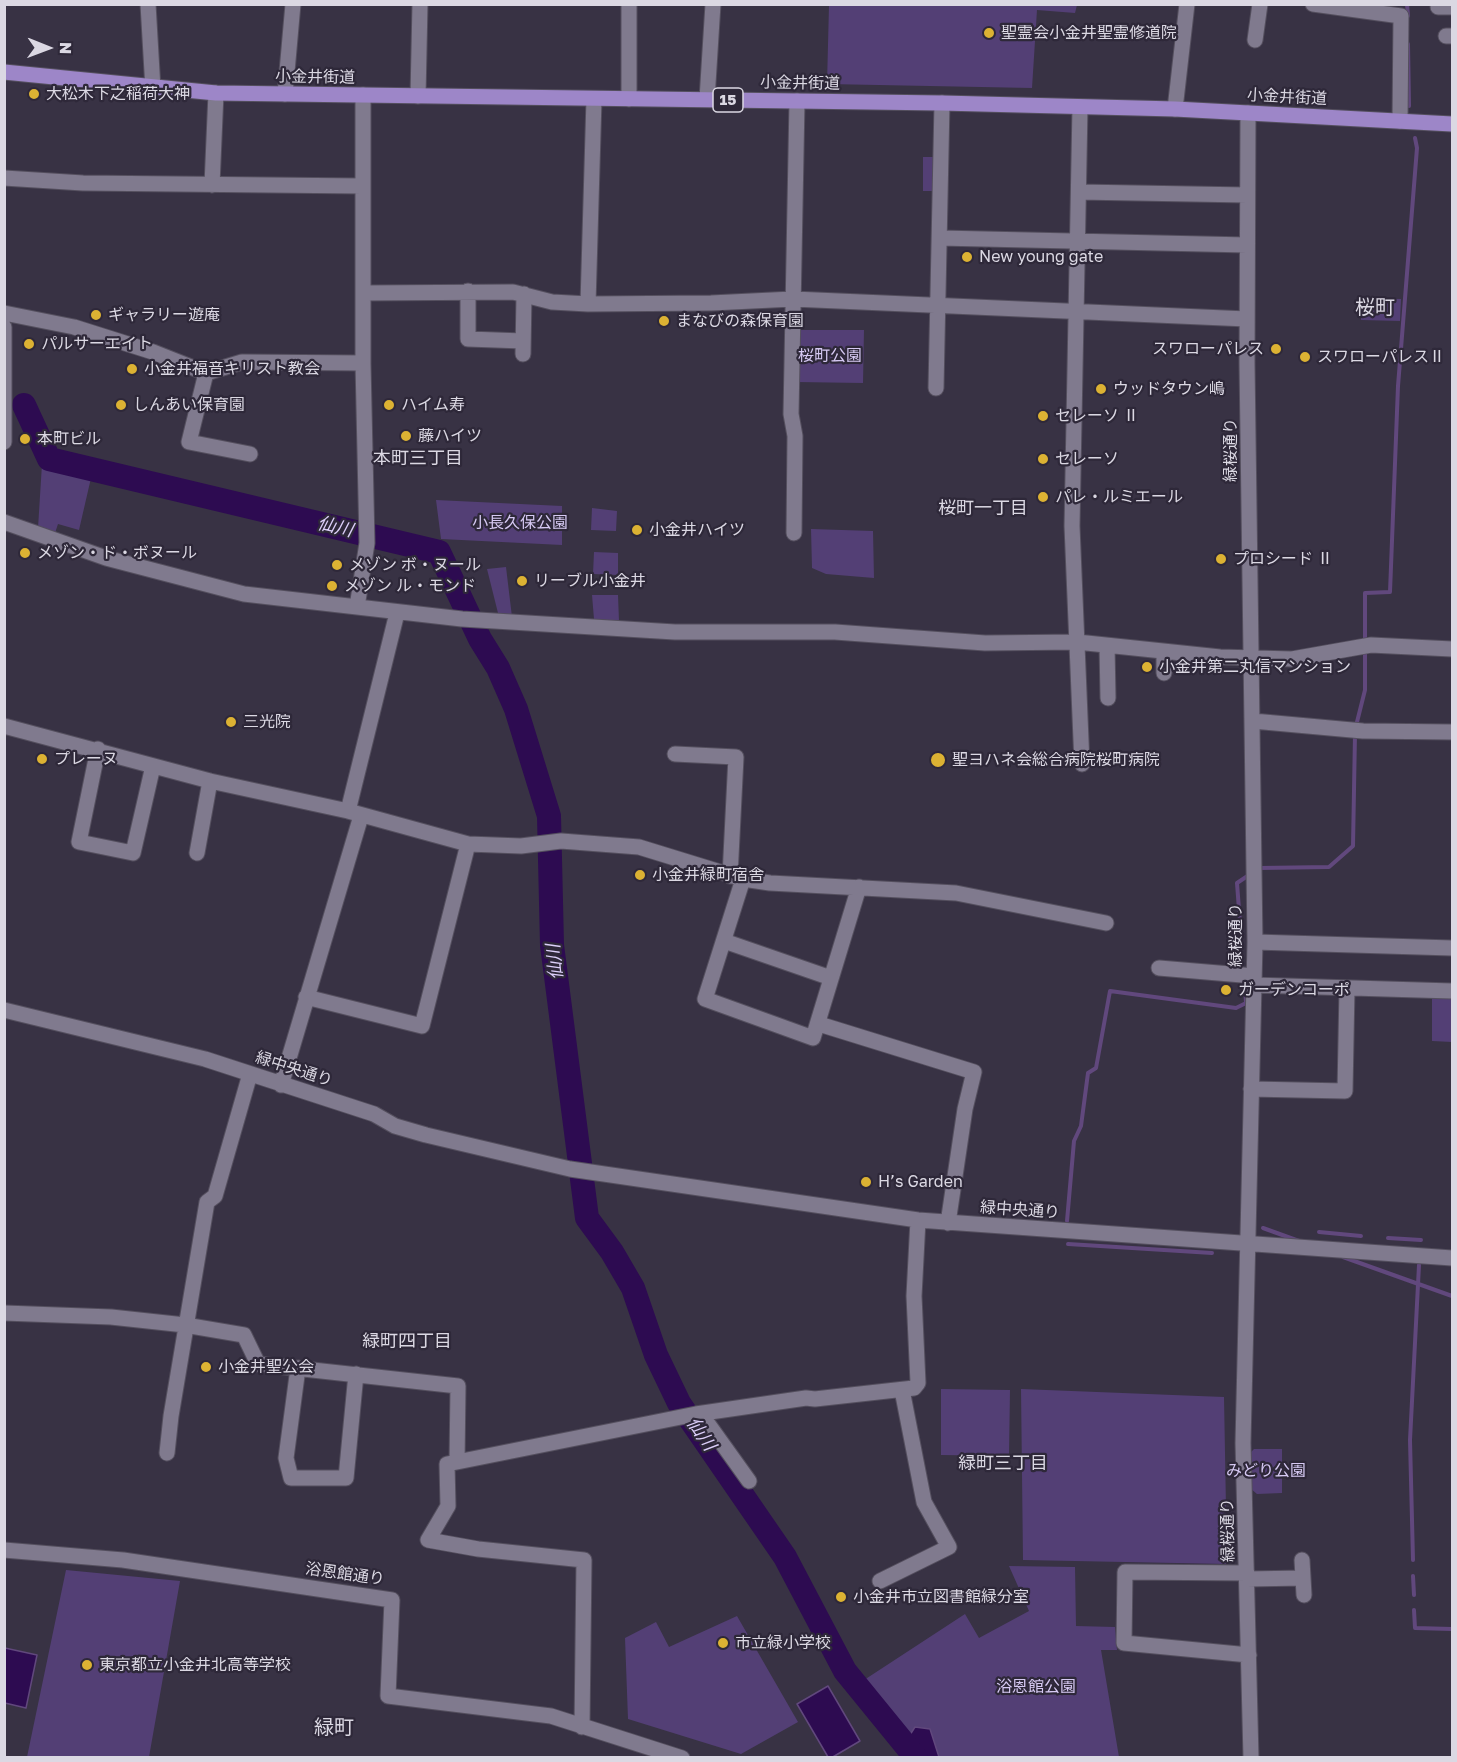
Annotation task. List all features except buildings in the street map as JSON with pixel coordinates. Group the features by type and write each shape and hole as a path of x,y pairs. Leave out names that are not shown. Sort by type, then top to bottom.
{"main road":[{"name":"小金井街道","path":"4,72 153,89 216,93 942,103 1248,113 1452,124"}],"street":[{"path":"148,4 153,89"},
{"path":"285,94 293,4"},
{"path":"418,96 420,4"},
{"path":"629,4 629,99"},
{"path":"707,99 713,4"},
{"path":"1175,110 1187,4"},
{"path":"1255,40 1260,4"},
{"path":"1313,4 1401,16 1400,121"},
{"path":"212,184 216,93"},
{"path":"357,607 367,543 363,363 363,95"},
{"path":"588,304 594,99"},
{"path":"794,533 795,436 791,414 797,101"},
{"path":"933,380 938,304 942,103"},
{"path":"1080,107 1072,526 1082,764"},
{"name":"緑桜通り","path":"1248,113 1247,319 1255,942 1243,1431 1251,1758"},
{"path":"4,178 83,183 362,186"},
{"path":"1079,192 1247,195"},
{"path":"940,238 1248,245"},
{"path":"364,293 468,291 524,294 552,302 588,304 793,299 1247,319"},
{"path":"468,291 468,339 523,348 524,294"},
{"path":"4,313 74,327 153,352 206,373 242,362 363,363"},
{"path":"4,327 4,442"},
{"path":"206,373 189,442 250,454"},
{"path":"4,522 106,558 244,594 397,613 675,632 835,632 985,643 1077,642 1164,652 1252,658 1292,659 1366,646 1452,649"},
{"path":"281,1085 354,814 397,613"},
{"path":"1107,646 1108,698"},
{"path":"1164,652 1164,673"},
{"path":"1253,721 1357,730 1452,732"},
{"path":"4,726 98,749 210,781 354,814 468,844 521,846 561,841 639,847 736,877 770,883 956,893 1106,923"},
{"path":"98,749 79,842 133,853 153,766"},
{"path":"675,754 736,757 736,877 724,941 705,999 813,1038 858,887"},
{"path":"197,853 210,781"},
{"path":"306,997 422,1026 468,844"},
{"path":"724,941 831,978"},
{"path":"1255,942 1452,948"},
{"path":"1159,968 1254,981 1347,988 1452,991"},
{"path":"1251,1089 1345,1091 1347,988"},
{"name":"緑中央通り","path":"4,1010 205,1059 374,1114 395,1126 426,1136 570,1169 918,1220 1452,1258"},
{"path":"819,1024 974,1072 965,1109 948,1223"},
{"path":"167,1454 185,1326 189,1317 207,1202 215,1196 250,1074"},
{"path":"582,1727 584,1560 478,1549 428,1540 448,1506 447,1464 698,1414 806,1398 815,1399 897,1388 902,1390 915,1388 918,1383 914,1296 918,1220"},
{"path":"4,1313 111,1317 244,1335 258,1364 458,1386 457,1462"},
{"path":"298,1368 285,1464 291,1478 346,1478 356,1374"},
{"path":"880,1581 949,1547 924,1502 902,1390"},
{"path":"698,1414 749,1481"},
{"name":"浴恩館通り","path":"4,1550 123,1560 392,1599 388,1696 551,1716 682,1758"},
{"path":"1302,1560 1304,1595"},
{"path":"1250,1655 1124,1643 1125,1572 1303,1578"}],"green space":[{"path":"829,4 1077,5 1075,13 1037,10 1032,88 827,84"},
{"path":"923,157 934,157 934,191 923,191"},
{"path":"1362,298 1401,299 1400,321 1361,320"},
{"name":"桜町公園","path":"797,330 864,330 863,383 796,382"},
{"path":"42,464 91,478 79,530 58,524 55,533 38,528"},
{"name":"小長久保公園","path":"436,500 562,506 562,545 441,539"},
{"path":"592,508 617,511 616,531 591,530"},
{"path":"811,529 873,531 874,578 826,574 812,568"},
{"path":"594,552 618,553 618,575 593,574"},
{"path":"506,567 512,617 499,617 487,569"},
{"path":"592,595 618,595 619,621 594,619"},
{"path":"1432,997 1452,997 1452,1042 1432,1041"},
{"path":"941,1389 1010,1390 1009,1456 941,1455"},
{"path":"1021,1389 1224,1397 1227,1564 1023,1560"},
{"name":"みどり公園","path":"1254,1449 1282,1449 1282,1493 1257,1494 1250,1488 1249,1454"},
{"name":"浴恩館公園","path":"1009,1566 1075,1567 1076,1626 1115,1627 1117,1650 1101,1650 1119,1757 908,1757 861,1682 965,1614 979,1638 1029,1611"},
{"name":"東京都立小金井北高等学校","path":"66,1570 180,1581 149,1757 27,1757"},
{"path":"737,1616 798,1722 741,1754 628,1719 625,1638 656,1622 669,1647"}],"shaded area":[{"path":"5,1648 37,1655 26,1708 5,1703"},
{"path":"828,1686 860,1741 831,1758 828,1757 797,1704"},
{"path":"915,1727 930,1729 939,1757 923,1757 906,1741"}],"waterway":[{"path":"1407,4 1408,16"},
{"path":"1408,44 1409,106"},
{"path":"1365,644 1365,593 1390,592 1398,386 1417,148 1415,138"},
{"name":"仙川","path":"24,405 49,459 439,552 480,639 498,668 516,709 549,816 552,945 587,1218 612,1252 633,1288 656,1355 679,1403 785,1557 845,1671 916,1758"},
{"path":"1356,726 1365,690 1365,651"},
{"path":"1259,868 1329,867 1353,846 1355,734"},
{"path":"1240,923 1237,883 1249,875"},
{"path":"1067,1221 1074,1141 1081,1126 1088,1073 1096,1068 1110,991 1236,1008 1246,1003 1245,985"},
{"path":"1263,1228 1299,1241"},
{"path":"1319,1232 1361,1236"},
{"path":"1388,1238 1421,1240"},
{"path":"1068,1244 1212,1253"},
{"path":"1343,1257 1452,1296"},
{"path":"1413,1560 1410,1440 1419,1265"},
{"path":"1413,1576 1414,1595"},
{"path":"1414,1610 1415,1628 1452,1629"}],"place":[{"name":"聖霊会小金井聖霊修道院","path":"989,33"},
{"name":"大松木下之稲荷大神","path":"34,94"},
{"name":"New young gate","path":"967,257"},
{"name":"ギャラリー遊庵","path":"96,315"},
{"name":"まなびの森保育園","path":"664,321"},
{"name":"パルサーエイト","path":"29,344"},
{"name":"スワローパレス","path":"1276,349"},
{"name":"スワローパレスⅡ","path":"1305,357"},
{"name":"小金井福音キリスト教会","path":"132,369"},
{"name":"ウッドタウン嶋","path":"1101,389"},
{"name":"しんあい保育園","path":"121,405"},
{"name":"ハイム寿","path":"389,405"},
{"name":"セレーソ Ⅱ","path":"1043,416"},
{"name":"藤ハイツ","path":"406,436"},
{"name":"本町ビル","path":"25,439"},
{"name":"セレーソ","path":"1043,459"},
{"name":"パレ・ルミエール","path":"1043,497"},
{"name":"小金井ハイツ","path":"637,530"},
{"name":"メゾン・ド・ボヌール","path":"25,553"},
{"name":"プロシード Ⅱ","path":"1221,559"},
{"name":"メゾン ボ・ヌール","path":"337,565"},
{"name":"リーブル小金井","path":"522,581"},
{"name":"メゾン ル・モンド","path":"332,586"},
{"name":"小金井第二丸信マンション","path":"1147,667"},
{"name":"三光院","path":"231,722"},
{"name":"プレーヌ","path":"42,759"},
{"name":"聖ヨハネ会総合病院桜町病院","path":"938,760"},
{"name":"小金井緑町宿舎","path":"640,875"},
{"name":"ガーデンコーポ","path":"1226,990"},
{"name":"H’s Garden","path":"866,1182"},
{"name":"小金井聖公会","path":"206,1367"},
{"name":"小金井市立図書館緑分室","path":"841,1597"},
{"name":"市立緑小学校","path":"723,1643"},
{"name":"東京都立小金井北高等学校","path":"87,1665"}],"district":[{"name":"桜町","path":"1375,308"},
{"name":"本町三丁目","path":"418,458"},
{"name":"桜町一丁目","path":"983,508"},
{"name":"緑町四丁目","path":"407,1341"},
{"name":"緑町三丁目","path":"1003,1463"},
{"name":"緑町","path":"334,1728"}]}
